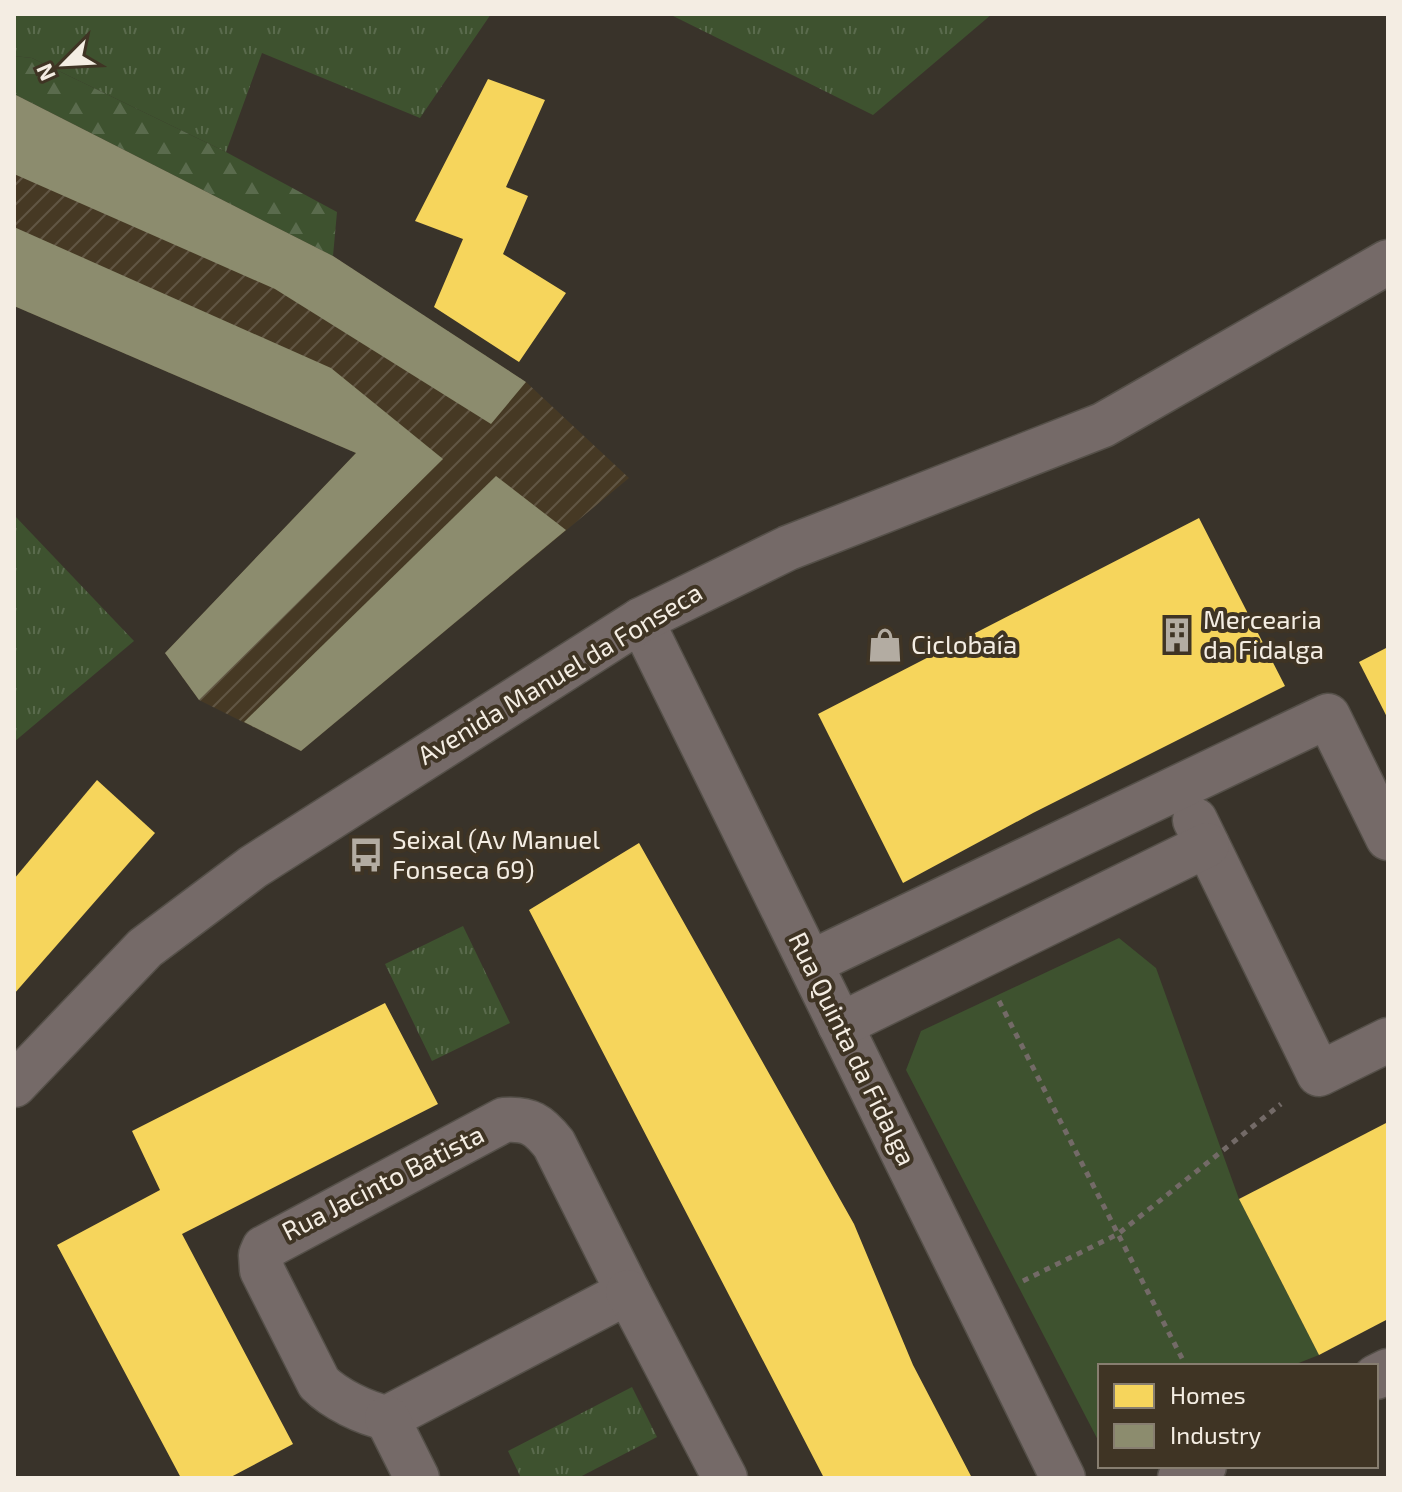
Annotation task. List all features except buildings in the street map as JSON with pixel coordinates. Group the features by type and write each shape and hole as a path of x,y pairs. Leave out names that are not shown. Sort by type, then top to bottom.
{"street":[{"name":"Avenida Manuel da Fonseca","path":"14,1085 145,948 253,867 641,620 788,548 1103,425 1388,262"},
{"name":"Rua Quinta da Fidalga","path":"641,620 1063,1478"},
{"path":"810,963 1328,716 1388,838"},
{"path":"1180,789 1319,1074 1388,1040"},
{"path":"840,1025 1207,845"},
{"name":"Rua Jacinto Batista","path":"387,1418 373,1415 326,1390 319,1383 262,1270 261,1255 269,1243 504,1120 528,1120 538,1125 554,1144 725,1478"},
{"path":"417,1478 387,1418 628,1292"},
{"path":"1180,1478 1200,1468"}],"path":[{"path":"976,957 1185,1364"},
{"path":"977,1304 1118,1234 1319,1074"}],"shaded area":[{"path":"14,94 333,256 526,382 629,478 301,751 199,700 165,653 356,453 14,306"}],"green space":[{"path":"14,14 491,14 420,118 262,53 226,152 32,58 14,56"},
{"path":"669,14 992,14 873,115"},
{"path":"14,56 32,58 226,152 337,212 333,256 14,94"},
{"path":"14,515 134,641 14,742"},
{"path":"463,926 510,1023 432,1061 385,964"},
{"path":"1119,938 1156,968 1239,1199 1319,1355 1296,1364 1098,1364 1098,1440 906,1070 921,1031"},
{"path":"632,1387 657,1437 578,1478 521,1478 508,1451"}],"place":[{"name":"Mercearia da Fidalga","path":"1177,635"},
{"name":"Ciclobaía","path":"885,645"},
{"name":"Seixal (Av Manuel Fonseca 69)","path":"366,855"}]}
